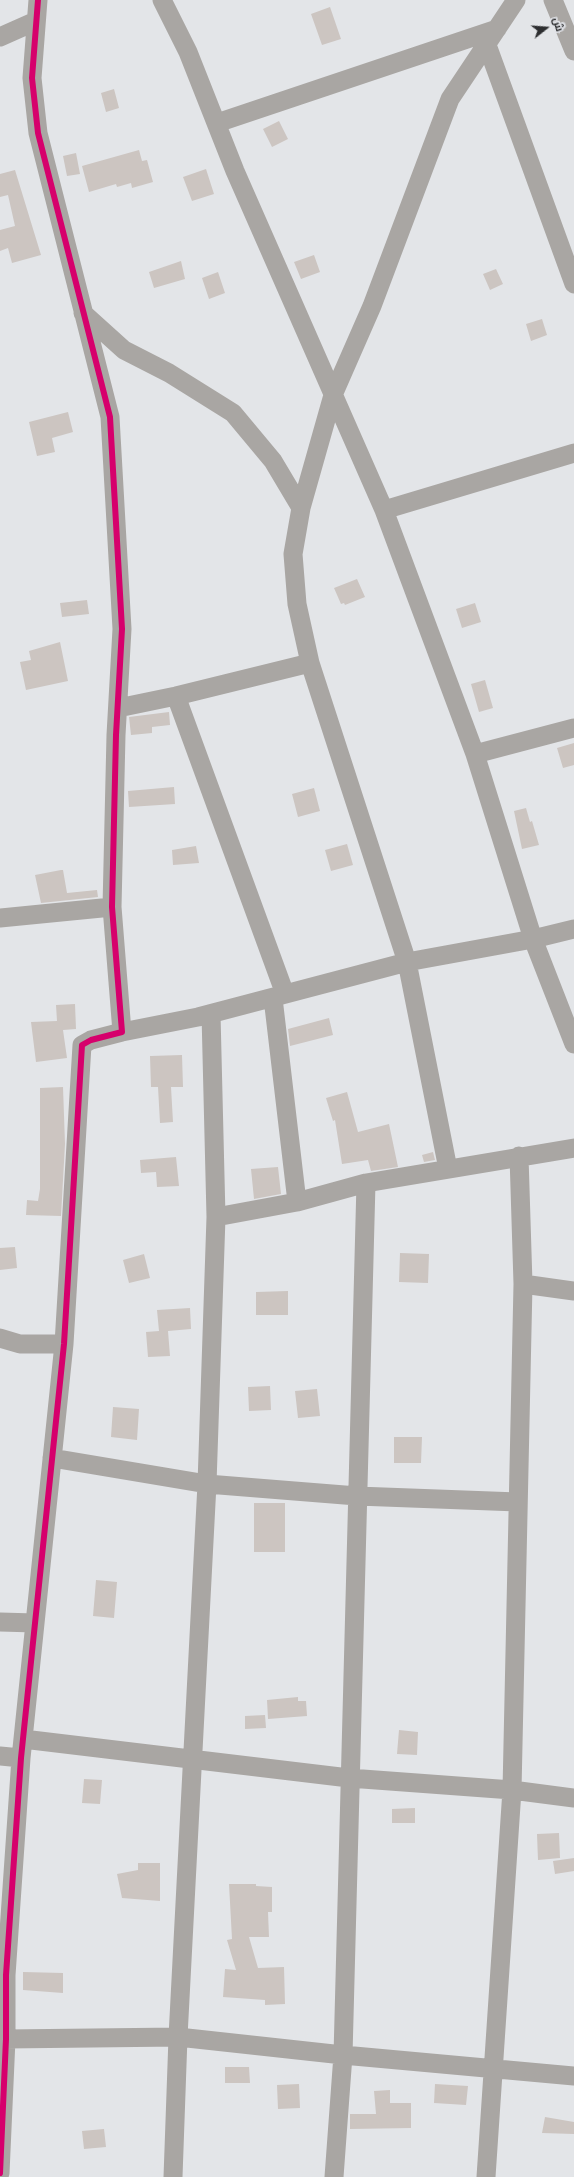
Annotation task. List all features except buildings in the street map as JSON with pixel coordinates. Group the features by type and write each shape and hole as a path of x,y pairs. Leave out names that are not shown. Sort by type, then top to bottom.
{"street":[{"path":"38,0 32,78 38,133 110,417 122,629 112,907 122,1032"},
{"path":"162,0 188,52 235,171 384,510 475,754 533,939 574,1044"},
{"path":"448,1169 407,962 310,663 297,604 293,554 301,508 333,395 372,306 450,99 516,0"},
{"path":"553,0 574,51"},
{"path":"0,37 36,21"},
{"path":"216,123 497,30"},
{"path":"486,45 574,284"},
{"path":"84,313 124,350 169,373 233,413 273,461 301,508"},
{"path":"384,510 574,453"},
{"path":"118,708 176,696 310,663"},
{"path":"176,696 279,996 297,1202"},
{"path":"475,754 574,728"},
{"path":"0,918 112,907"},
{"path":"0,2173 1,2120 6,2039 3,1975 21,1758 64,1344 82,1044 91,1040 122,1032 211,1014 407,962 533,939 574,929"},
{"path":"173,2177 178,2037 207,1484 216,1216 211,1014"},
{"path":"216,1216 297,1202 366,1183 519,1156 574,1148"},
{"path":"486,2177 512,1790 523,1284 519,1156"},
{"path":"334,2177 343,2055 366,1183"},
{"path":"523,1284 574,1291"},
{"path":"0,1338 20,1344 64,1344"},
{"path":"52,1458 207,1484 357,1496 518,1502"},
{"path":"0,1622 35,1624"},
{"path":"23,1739 350,1778 512,1790 574,1798"},
{"path":"0,1756 21,1758"},
{"path":"6,2039 178,2037 343,2055 574,2076"}],"cycle path":[{"path":"0,2173 6,2039 6,1975 21,1758 64,1344 82,1045 91,1040 122,1032 112,907 116,735 122,629 110,417 38,133 32,78 38,0"}]}
